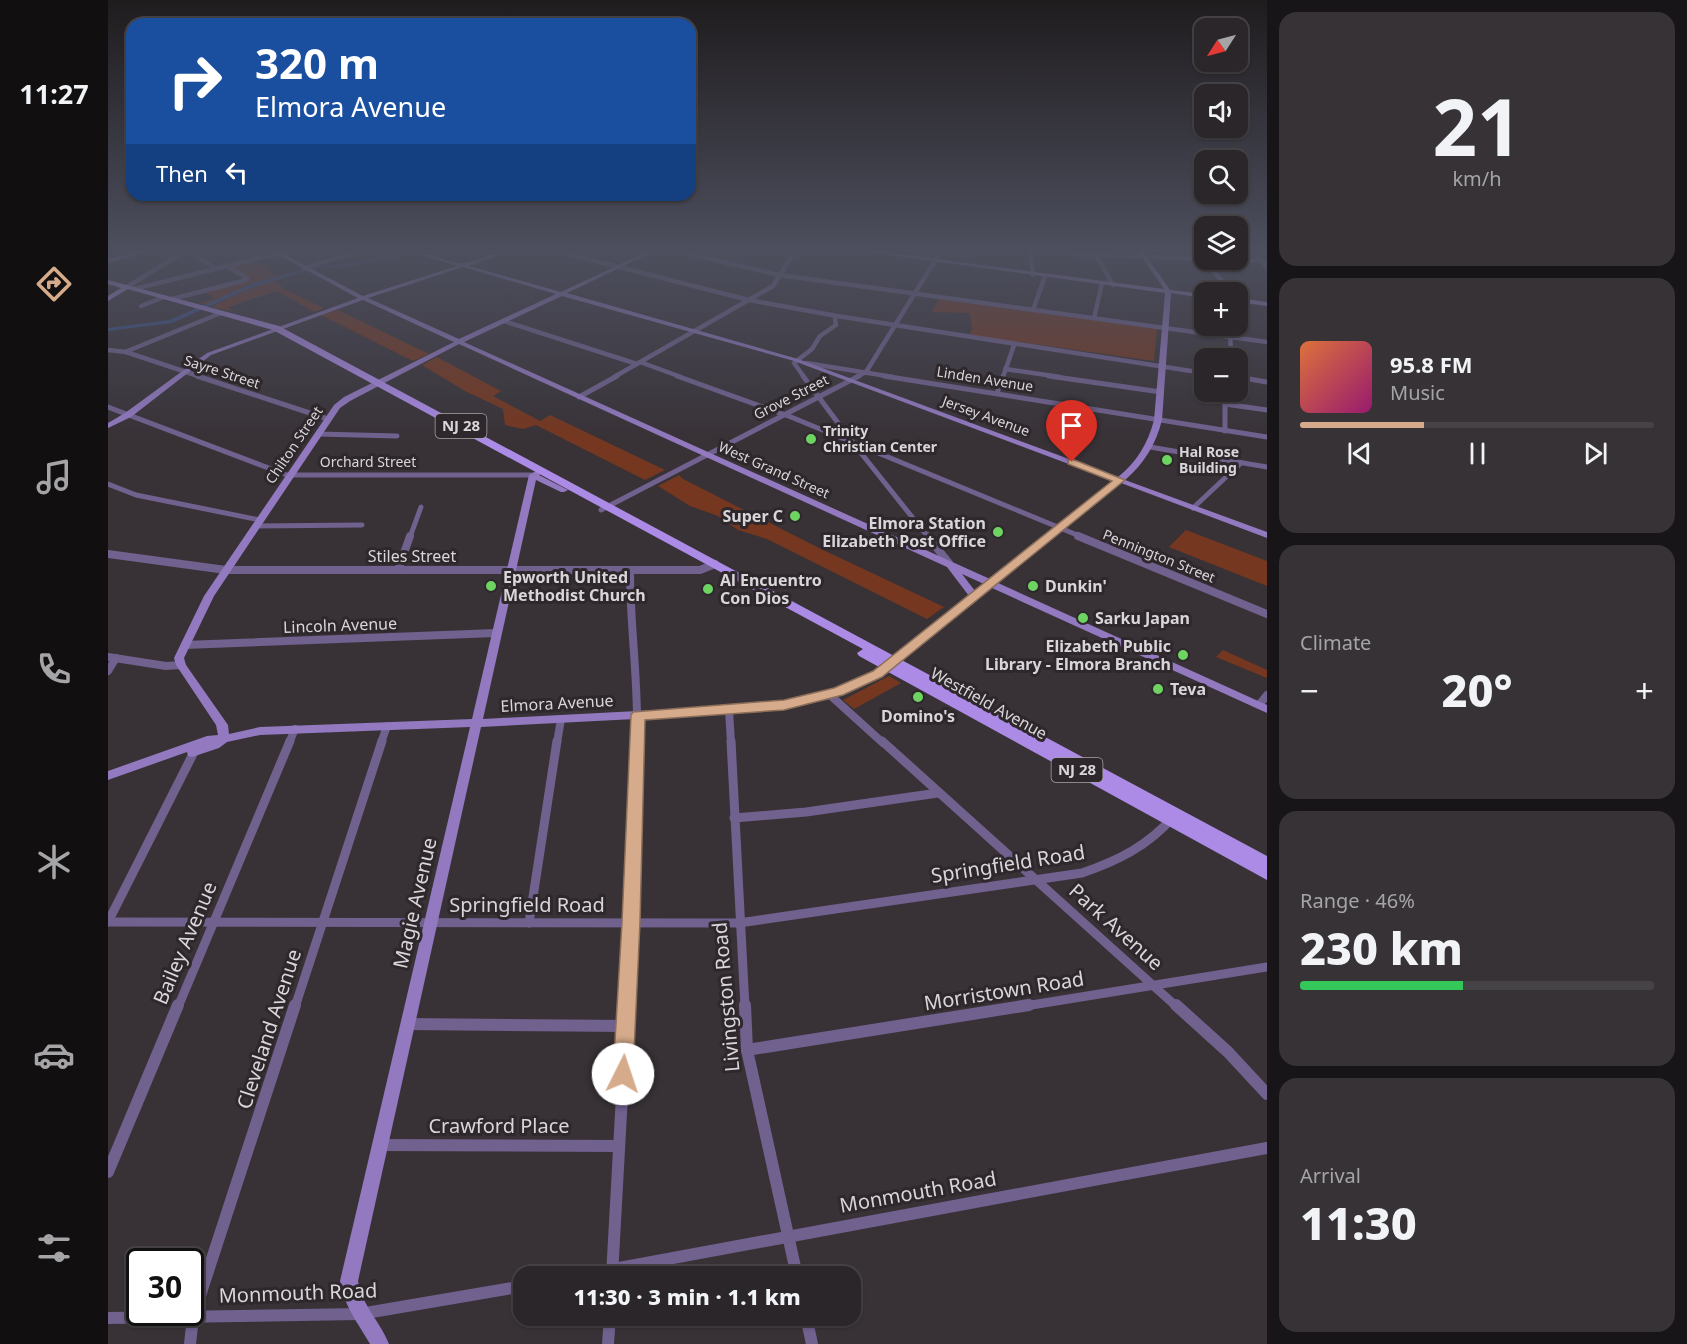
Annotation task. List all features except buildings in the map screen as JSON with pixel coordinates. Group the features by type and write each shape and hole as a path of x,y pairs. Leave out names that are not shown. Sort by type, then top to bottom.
{"main road":[{"name":"Westfield Avenue","path":"224,314 276,328 381,382 564,490 604,508"},
{"name":"Westfield Avenue","path":"537,472 1173,817 1267,863"},
{"name":"Westfield Avenue","path":"1173,817 1267,874"}],"street":[{"path":"125,352 219,314"},
{"path":"108,426 128,415 208,354 319,314"},
{"name":"West Grand Street","path":"397,314 1263,707"},
{"name":"Chilton Street","path":"181,664 178,658 209,596 340,404 432,355 519,314"},
{"name":"Jersey Avenue","path":"632,314 806,363 1193,508 1265,532"},
{"path":"579,397 725,314"},
{"path":"823,314 894,327 1194,372"},
{"name":"Grove Street","path":"604,508 866,372 902,314"},
{"path":"1061,314 1267,342"},
{"path":"1094,318 1095,314"},
{"name":"Elmora Avenue","path":"224,739 260,731 561,719 784,705 830,695 866,680 891,664 1131,471 1150,447 1158,420 1166,314"},
{"path":"835,320 836,325 820,336 812,349 796,360 795,365 853,443 975,597"},
{"name":"Pennington Street","path":"504,321 638,363 784,414 1267,614"},
{"path":"1231,337 1231,348"},
{"path":"997,393 1014,345"},
{"name":"Sayre Street","path":"108,350 125,352 328,419"},
{"name":"Linden Avenue","path":"806,363 1267,437"},
{"path":"1005,369 1161,392"},
{"path":"1248,379 1267,382"},
{"path":"1225,431 1226,404 1267,410"},
{"path":"1065,429 1070,405"},
{"name":"Orchard Street","path":"108,407 290,475 537,472"},
{"path":"318,434 397,436"},
{"path":"1150,447 1267,467"},
{"path":"1193,508 1241,463"},
{"name":"Magie Avenue","path":"380,1344 351,1299 349,1281 496,633 537,472"},
{"path":"108,484 136,495 258,523 362,525"},
{"path":"398,570 421,507"},
{"name":"Stiles Street","path":"108,554 226,570 630,570 711,566"},
{"path":"612,1266 631,922 638,715 630,615 630,570"},
{"name":"Lincoln Avenue","path":"185,645 496,633"},
{"path":"108,671 112,658 166,666 181,664 218,719 224,739"},
{"name":"Park Avenue","path":"830,695 1228,1052 1267,1094"},
{"path":"1263,707 1267,695"},
{"name":"Livingston Road","path":"729,710 747,1050 762,1126 795,1266"},
{"path":"529,922 561,719"},
{"name":"Cleveland Avenue","path":"204,1284 387,726"},
{"name":"Bailey Avenue","path":"108,1172 295,729"},
{"path":"108,776 211,739 224,739"},
{"path":"108,782 215,745 224,739"},
{"path":"108,922 195,752"},
{"path":"734,818 806,812 938,793"},
{"name":"Springfield Road","path":"108,922 739,922 1082,873 1113,862 1147,843 1173,817"},
{"name":"Morristown Road","path":"747,1050 1267,967"},
{"path":"407,1024 626,1026"},
{"name":"Crawford Place","path":"380,1144 618,1146"},
{"name":"Monmouth Road","path":"645,1266 789,1236 1267,1148"},
{"name":"Monmouth Road","path":"204,1317 360,1314 513,1288"},
{"name":"Monmouth Road","path":"108,1318 126,1318"},
{"name":"Cleveland Avenue","path":"190,1344 192,1326"},
{"path":"608,1344 609,1326"},
{"path":"808,1326 812,1344"}],"shaded area":[{"path":"346,314 429,354 413,361 321,315"},
{"path":"970,314 1046,314 1157,329 1154,361 969,335 972,330"},
{"path":"437,357 501,391 493,396 540,421 550,415 665,470 645,480 536,425 523,429 505,425 503,409 465,391 422,365"},
{"path":"679,475 819,548 944,607 927,619 767,539 738,530 718,516 690,506 658,486"},
{"path":"1186,530 1267,561 1267,586 1169,547"},
{"path":"1223,650 1267,670 1267,678 1216,657"},
{"path":"889,676 901,683 854,709 843,700"}],"water":[{"path":"183,314 193,314 172,323 108,331 108,328 169,320"}],"place":[{"name":"Trinity Christian Center","path":"811,439"},
{"name":"Hal Rose Building","path":"1167,460"},
{"name":"Super C","path":"795,516"},
{"name":"Elmora Station Elizabeth Post Office","path":"998,532"},
{"name":"Epworth United Methodist Church","path":"491,586"},
{"name":"Dunkin'","path":"1033,586"},
{"name":"Al Encuentro Con Dios","path":"708,589"},
{"name":"Sarku Japan","path":"1083,618"},
{"name":"Elizabeth Public Library - Elmora Branch","path":"1183,655"},
{"name":"Teva","path":"1158,689"},
{"name":"Domino's","path":"918,697"}],"route":[{"path":"623,1074 638,715 784,705 845,690 877,674 1120,480 1072,462"}]}
